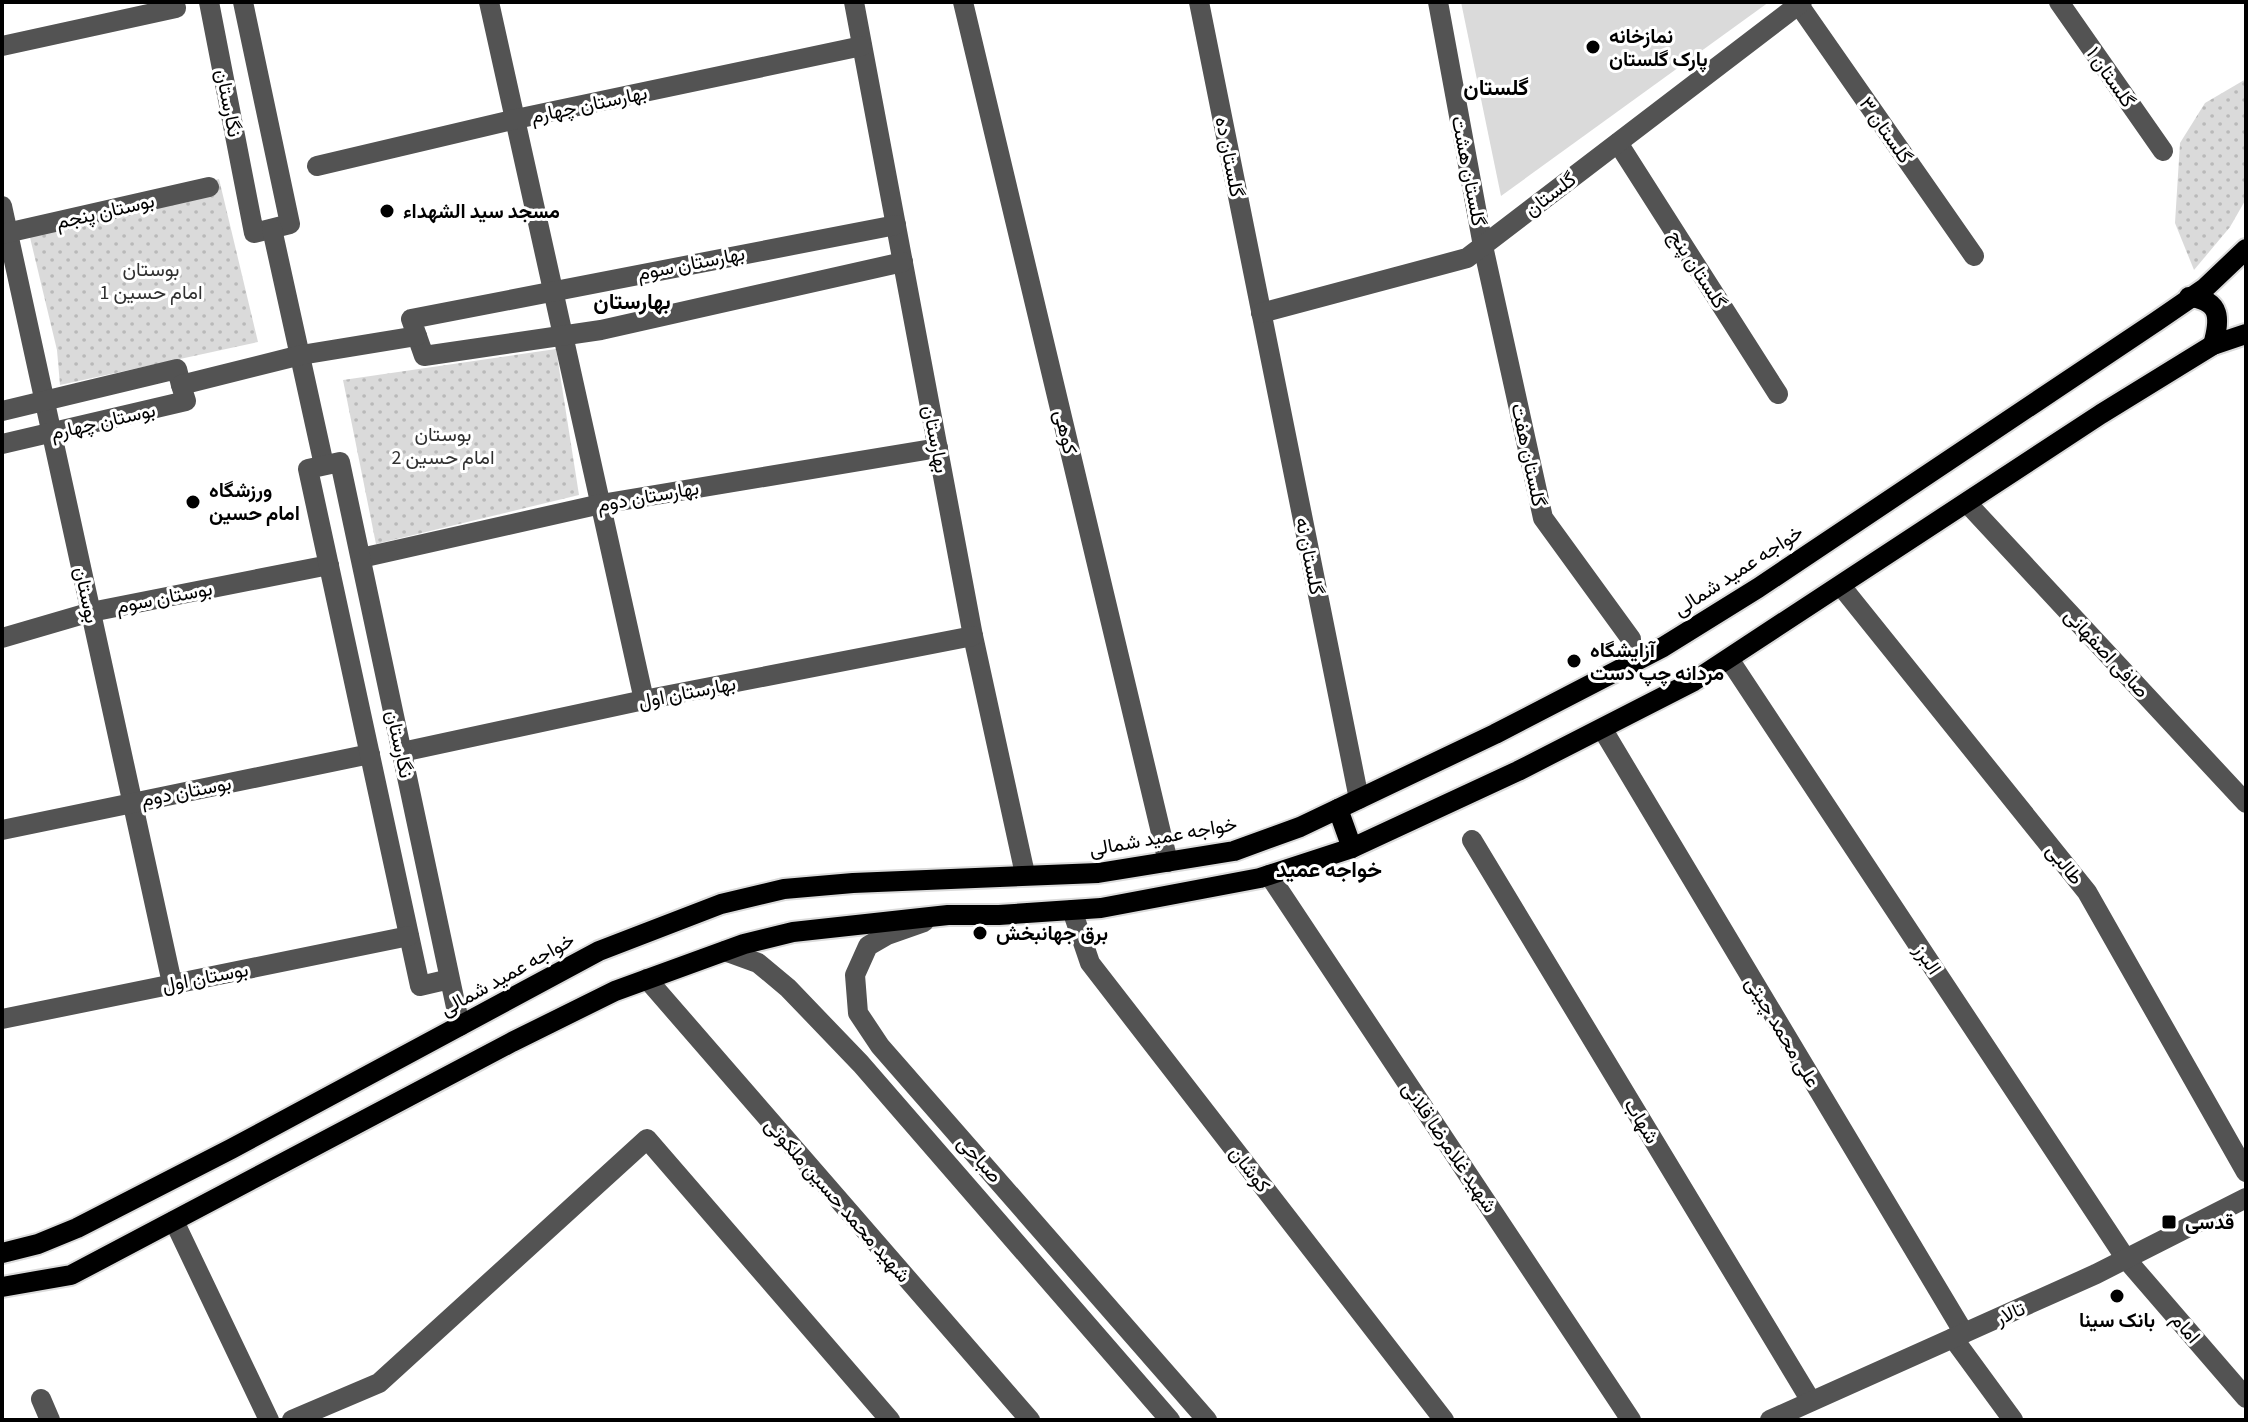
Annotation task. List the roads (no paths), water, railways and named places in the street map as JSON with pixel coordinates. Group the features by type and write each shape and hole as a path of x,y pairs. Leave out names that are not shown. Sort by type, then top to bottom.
{"main road":[{"name":"خواجه عمید شمالی","path":"2,1253 38,1244 77,1228 231,1149 599,951 721,904 784,889 825,885 1098,873 1234,851 1300,827 1495,734 1663,647 1758,588 2189,297 2223,273 2246,249"},
{"path":"2189,297 2197,298 2215,309 2219,320 2213,345"},
{"path":"2,1287 71,1275 512,1042 615,991 725,951 793,932 948,915 1101,908 1269,875 1352,848 1603,730 1694,681 2101,414 2213,345 2246,334"},
{"path":"1338,809 1352,848"}],"street":[{"name":"نگارستان","path":"209,2 254,233 290,224 243,2"},
{"path":"489,2 644,700"},
{"name":"بهارستان","path":"854,2 973,636 1025,874"},
{"name":"کوهی","path":"963,2 1168,862"},
{"name":"گلستان ده","path":"1199,2 1261,313"},
{"name":"گلستان هشت","path":"1438,2 1483,246"},
{"name":"گلستان ۱","path":"2059,2 2163,151"},
{"name":"گلستان","path":"1261,313 1467,258 1801,3"},
{"name":"گلستان ۳","path":"1801,3 1974,256"},
{"path":"2,46 176,8"},
{"name":"بهارستان چهارم","path":"317,166 516,119 862,46"},
{"name":"گلستان پنج","path":"1618,143 1778,394"},
{"name":"بوستان پنجم","path":"5,234 209,187"},
{"name":"بوستان","path":"2,206 5,234 45,401 172,983"},
{"name":"بهارستان سوم","path":"417,336 411,319 896,225"},
{"name":"نگارستان","path":"272,229 301,355 361,558 460,1026"},
{"name":"گلستان هفت","path":"1483,246 1543,518 1631,639"},
{"path":"181,385 301,355 417,336 424,356 601,330 903,262"},
{"name":"گلستان نه","path":"1261,313 1359,799"},
{"name":"بوستان چهارم","path":"2,411 177,369 186,401 2,444"},
{"name":"بهارستان دوم","path":"361,558 601,504 938,448"},
{"path":"332,463 308,469 420,986 450,979"},
{"name":"صافی اصفهانی","path":"1967,503 2246,803"},
{"name":"بوستان سوم","path":"2,638 91,612 329,565"},
{"name":"طالبی","path":"1841,586 2087,892 2246,1172"},
{"name":"بهارستان اول","path":"402,752 644,700 973,636"},
{"name":"البرز","path":"1729,659 2126,1259"},
{"name":"علی محمد چیتی","path":"1603,730 1958,1336 2013,1420"},
{"name":"بوستان دوم","path":"2,830 370,754"},
{"name":"شهاب","path":"1472,840 1811,1401"},
{"name":"شهید غلامرضا قلانی","path":"1269,875 1631,1420"},
{"name":"کوشان","path":"1072,910 1090,963 1444,1420"},
{"name":"صباحی","path":"948,915 887,935 868,946 855,975 858,1013 880,1046 1207,1420"},
{"name":"بوستان اول","path":"2,1019 409,936"},
{"name":"صباحی","path":"725,951 758,963 788,988 861,1064 1170,1420"},
{"name":"شهید محمد حسین ملکوتی","path":"647,979 1030,1420"},
{"path":"919,1131 939,1113"},
{"path":"292,1420 379,1383 647,1139 890,1420"},
{"name":"تالار","path":"1770,1420 2126,1259 2246,1198"},
{"path":"174,1221 269,1420"},
{"name":"امام","path":"2126,1259 2246,1398"},
{"path":"41,1399 50,1420"}],"place":[{"name":"نمازخانه پارک گلستان","path":"1593,47"},
{"name":"مسجد سید الشهداء","path":"387,211"},
{"name":"ورزشگاه امام حسین","path":"193,502"},
{"name":"آرایشگاه مردانه چپ دست","path":"1574,661"},
{"name":"برق جهانبخش","path":"980,933"},
{"name":"قدسی","path":"2169,1222"},
{"name":"بانک سینا","path":"2117,1296"}],"district":[{"name":"گلستان","path":"1496,87"},
{"name":"بهارستان","path":"632,301"},
{"name":"خواجه عمید","path":"1329,869"}],"park label":[{"name":"بوستان امام حسین 1","path":"151,280"},
{"name":"بوستان امام حسین 2","path":"443,446"}]}
